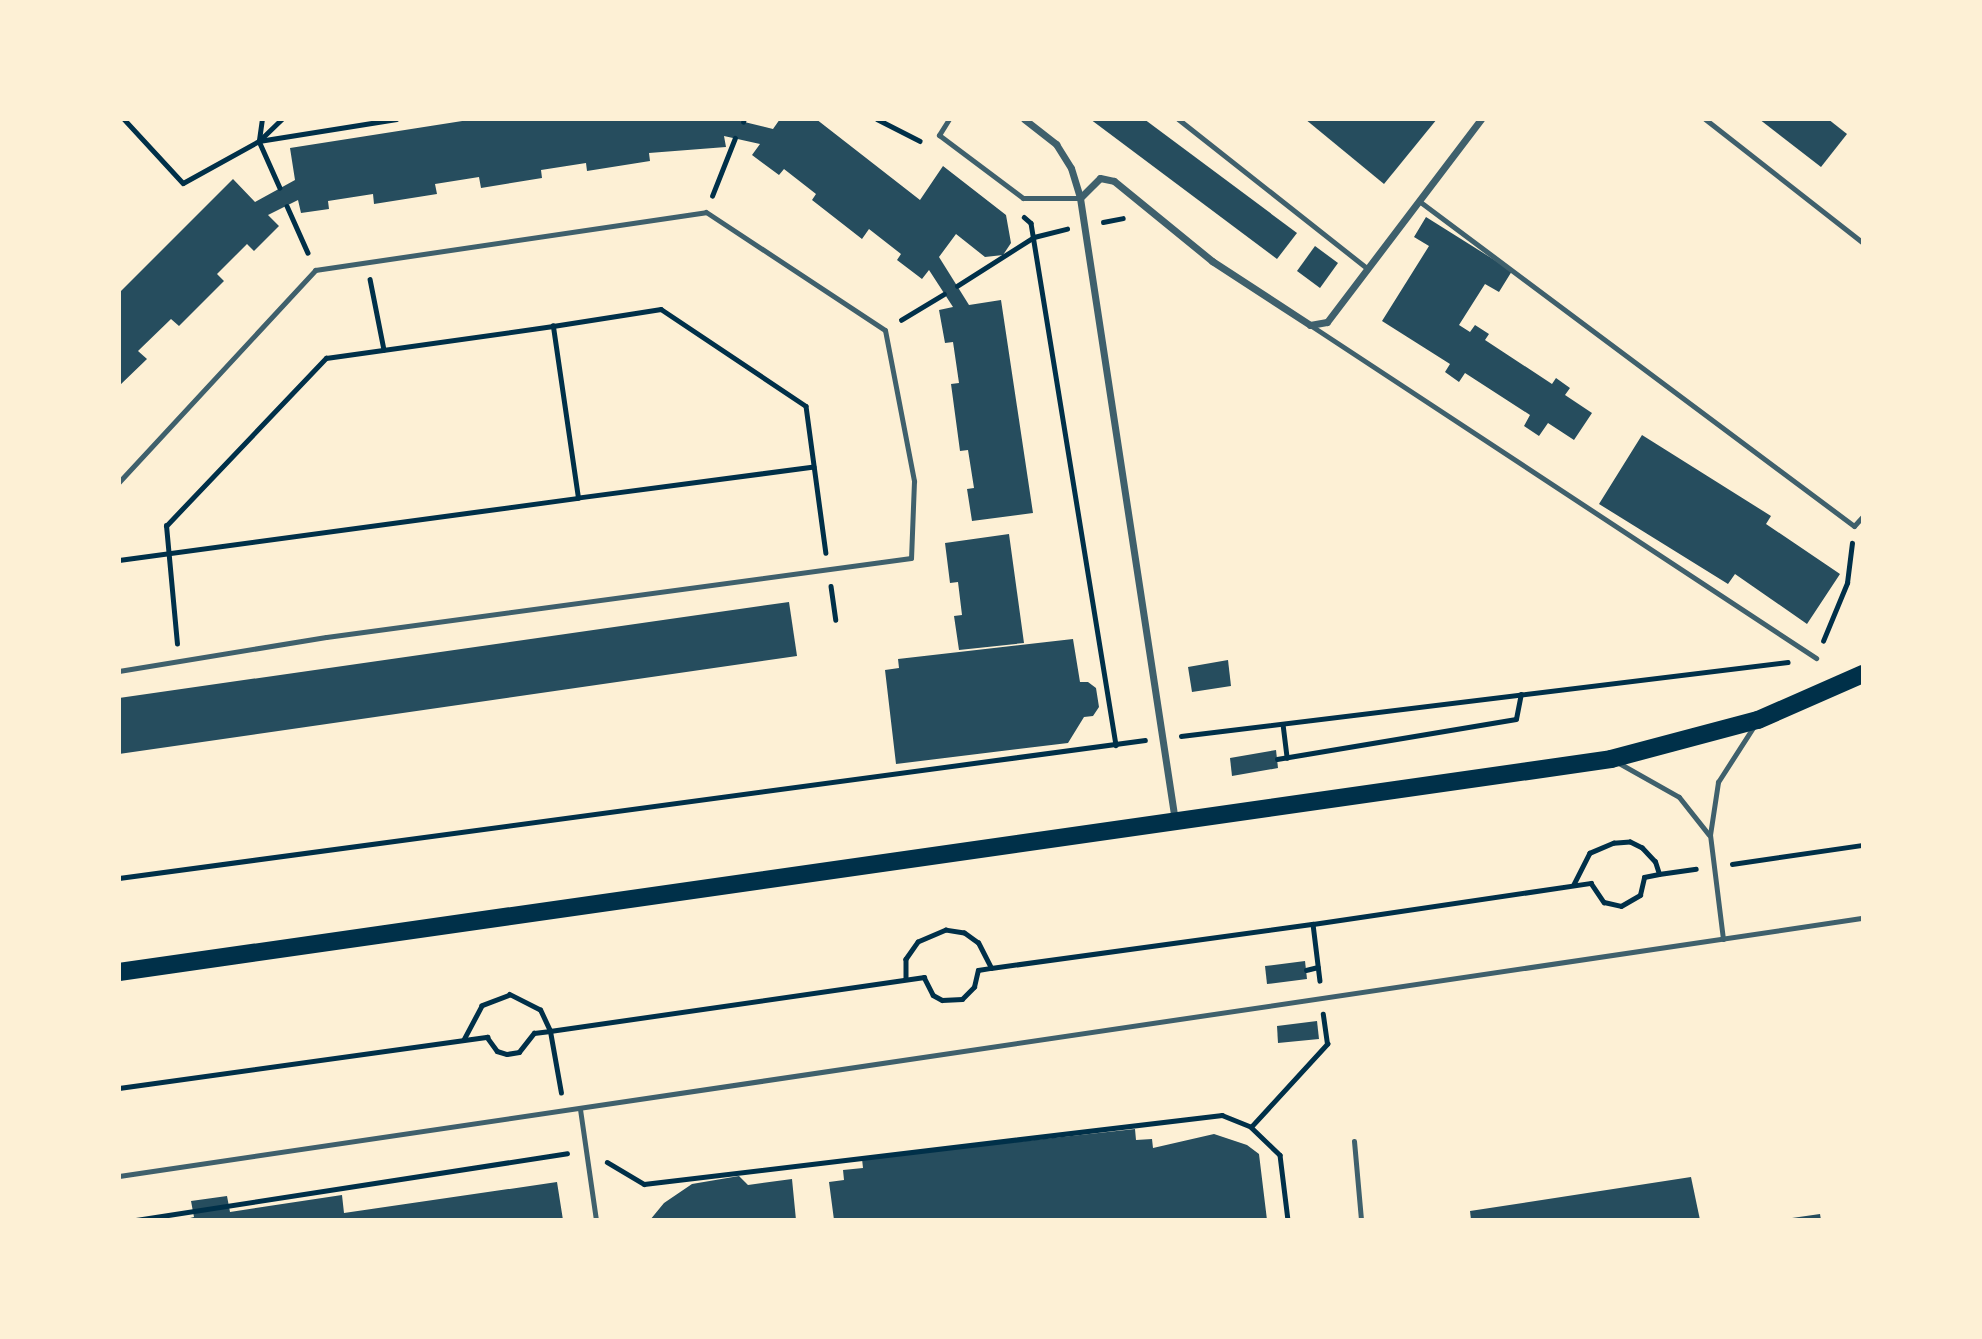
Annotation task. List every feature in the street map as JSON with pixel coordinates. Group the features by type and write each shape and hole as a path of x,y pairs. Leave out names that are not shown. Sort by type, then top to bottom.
{"main road":[{"path":"119,972 1176,824 1611,759 1758,720 1863,674"}],"street":[{"path":"1024,119 1056,144 1071,168 1080,198 1176,824"},
{"path":"1080,198 1100,178 1114,181 1212,261 1310,325 1327,322 1481,119"}],"lane":[{"path":"949,119 939,135 1023,198 1080,198"},
{"path":"1178,119 1368,269"},
{"path":"1705,119 1863,243"},
{"path":"1419,201 1854,526 1863,516"},
{"path":"119,482 315,270 706,212 885,330 914,481 911,558 326,637 119,671"},
{"path":"1310,325 1816,658"},
{"path":"1723,939 1710,835 1718,782 1758,720"},
{"path":"1611,759 1679,797 1710,835"},
{"path":"119,1177 1863,918"},
{"path":"580,1109 596,1220"},
{"path":"1354,1141 1361,1220"}],"path":[{"path":"124,119 183,183 259,141 282,119"},
{"path":"262,119 259,141 279,188"},
{"path":"259,141 396,119"},
{"path":"877,119 927,145"},
{"path":"706,212 735,138"},
{"path":"287,206 315,270"},
{"path":"1021,215 1031,223 1034,237 1116,745"},
{"path":"957,286 1034,237"},
{"path":"367,262 384,350"},
{"path":"885,330 944,294"},
{"path":"178,662 166,526 326,358 661,309 806,406 836,620"},
{"path":"553,326 578,498"},
{"path":"119,560 814,467"},
{"path":"119,878 1163,738 1816,658 1847,583 1854,526"},
{"path":"1277,759 1516,719 1521,694"},
{"path":"1283,724 1287,758"},
{"path":"1574,884 1590,853 1614,843 1630,842 1642,848 1655,862 1659,874"},
{"path":"119,1088 487,1037 497,1051 507,1055 519,1052 534,1033 924,977 933,995 942,1000 961,999 974,987 978,970 1313,924 1574,884 1591,883 1604,902 1621,906 1640,895 1644,877 1863,845"},
{"path":"1313,924 1319,976"},
{"path":"906,979 906,959 918,942 946,930 964,933 978,943 991,968"},
{"path":"1306,970 1318,968"},
{"path":"464,1040 482,1006 510,995 540,1010 550,1031 561,1094"},
{"path":"1251,1127 1327,1044 1321,998"},
{"path":"1318,1030 1325,1029"},
{"path":"136,1220 586,1150 644,1184 1222,1115 1251,1127 1280,1155 1288,1220"}],"building":[{"path":"475,119 732,119 773,129 780,119 816,119 920,200 943,166 1006,215 1011,243 1003,255 985,257 956,234 939,257 969,305 1001,300 1033,513 972,521 967,489 974,488 968,450 960,451 951,384 959,383 953,342 945,343 939,310 953,307 929,270 922,279 897,260 901,254 869,229 862,239 812,200 816,194 784,169 779,175 752,155 760,144 724,136 726,147 649,153 650,161 587,171 586,163 541,170 542,178 481,188 479,177 435,184 437,194 374,204 373,194 328,201 329,209 301,213 298,200 268,215 279,226 254,251 247,244 217,274 224,281 179,326 171,319 138,351 147,359 119,386 119,293 233,179 255,202 295,180 290,148"},
{"path":"1090,119 1144,119 1297,233 1277,259"},
{"path":"1305,119 1437,119 1384,184"},
{"path":"1759,119 1828,119 1847,134 1821,167"},
{"path":"1426,217 1512,271 1499,292 1485,284 1459,325 1470,332 1475,325 1489,334 1485,340 1552,384 1556,378 1570,388 1565,395 1592,413 1574,440 1548,423 1539,436 1524,426 1530,415 1465,373 1459,382 1445,372 1450,364 1382,321 1429,246 1414,237"},
{"path":"1315,246 1338,263 1320,288 1297,271"},
{"path":"1642,435 1771,516 1766,524 1840,574 1807,624 1735,574 1728,584 1599,504"},
{"path":"1009,534 1024,643 959,650 954,616 962,615 958,582 950,583 945,543"},
{"path":"789,602 797,656 119,754 119,698"},
{"path":"1073,639 1080,682 1088,682 1096,688 1099,707 1093,716 1084,717 1068,743 896,764 885,670 899,668 898,659"},
{"path":"1228,660 1231,686 1192,692 1188,667"},
{"path":"1276,750 1278,768 1232,776 1230,758"},
{"path":"1305,961 1307,979 1267,984 1265,966"},
{"path":"1317,1021 1319,1039 1278,1043 1277,1026"},
{"path":"1135,1129 1136,1140 1152,1139 1153,1148 1214,1134 1247,1145 1259,1154 1267,1220 834,1220 829,1182 844,1180 843,1170 863,1168 862,1159"},
{"path":"739,1176 748,1185 792,1179 796,1220 650,1220 664,1203 692,1184"},
{"path":"1691,1177 1700,1220 1471,1220 1470,1211"},
{"path":"557,1182 563,1220 182,1220 194,1217 191,1201 227,1196 230,1212 342,1195 344,1213"},
{"path":"1820,1214 1821,1220 1792,1220 1792,1218"}]}
